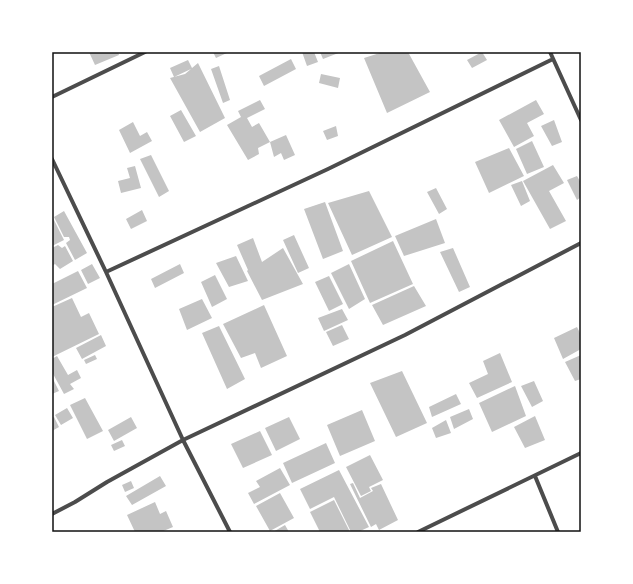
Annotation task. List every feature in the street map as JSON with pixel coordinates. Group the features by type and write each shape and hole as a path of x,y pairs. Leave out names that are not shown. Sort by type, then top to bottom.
{"street":[{"path":"52,97 145,52"},
{"path":"550,52 581,120"},
{"path":"106,272 328,169 553,59"},
{"path":"52,159 183,440 230,532"},
{"path":"52,514 183,440 405,335 581,243"},
{"path":"418,532 581,453"},
{"path":"535,476 558,532"}],"building":[{"path":"89,52 118,52 119,55 95,65"},
{"path":"213,52 229,52 216,58"},
{"path":"302,52 314,52 318,62 307,66"},
{"path":"320,52 341,52 323,59"},
{"path":"383,52 408,52 430,92 387,113 364,58"},
{"path":"482,52 487,60 472,68 467,60"},
{"path":"291,59 296,69 264,86 259,76"},
{"path":"188,60 192,68 198,63 225,118 200,132 170,78 174,77 170,68","holes":["191,69 185,74 174,77"]},
{"path":"219,66 230,100 223,103 211,69"},
{"path":"321,74 340,78 338,88 319,83"},
{"path":"260,100 265,109 247,118 252,127 259,123 270,142 258,148 259,154 248,160 227,125 241,117 238,111"},
{"path":"536,100 544,114 527,123 534,136 514,147 499,120"},
{"path":"181,110 196,136 184,142 170,116"},
{"path":"554,120 562,142 552,146 541,126"},
{"path":"133,122 140,136 147,132 152,141 130,153 119,130"},
{"path":"336,126 338,136 327,140 323,131"},
{"path":"286,135 295,155 284,160 281,153 274,157 270,142"},
{"path":"532,141 544,167 527,174 516,149"},
{"path":"509,148 524,176 489,193 475,162"},
{"path":"151,155 169,191 159,197 140,159"},
{"path":"553,165 564,183 549,191 566,221 550,229 523,181"},
{"path":"135,166 141,188 121,193 118,181 130,178 127,168"},
{"path":"577,176 581,183 581,197 577,200 567,180"},
{"path":"522,181 530,201 521,206 511,185"},
{"path":"436,188 447,209 439,214 427,192"},
{"path":"369,191 392,237 352,255 328,203"},
{"path":"325,202 343,251 323,259 304,209"},
{"path":"142,210 147,221 131,229 126,219"},
{"path":"64,211 87,253 75,260 66,243 70,240 69,237 64,237 54,217"},
{"path":"52,218 64,240 52,246"},
{"path":"436,219 445,243 404,256 395,236"},
{"path":"294,235 309,268 298,273 283,240"},
{"path":"253,238 262,262 283,248 303,284 262,300 247,271 248,270 237,245"},
{"path":"393,241 413,284 370,303 351,261"},
{"path":"58,245 62,248 65,246 73,261 60,269 55,264 52,266 52,248"},
{"path":"453,248 470,287 459,292 440,252"},
{"path":"236,256 248,281 229,287 216,263"},
{"path":"92,264 100,278 88,284 81,270"},
{"path":"180,264 184,273 155,288 151,279"},
{"path":"349,264 365,299 349,309 331,273"},
{"path":"78,271 87,288 52,305 52,284"},
{"path":"215,275 227,299 212,307 201,282"},
{"path":"329,276 343,304 329,311 315,282"},
{"path":"414,286 426,306 383,325 372,305"},
{"path":"72,298 81,317 89,313 99,334 52,357 52,307"},
{"path":"202,299 212,318 187,330 179,309"},
{"path":"264,305 287,356 261,368 255,353 241,358 223,324"},
{"path":"342,309 348,320 324,331 318,318"},
{"path":"342,325 349,339 333,346 326,332"},
{"path":"219,326 245,379 227,389 202,333"},
{"path":"577,327 581,335 581,349 563,359 554,338"},
{"path":"101,335 106,346 82,359 76,348"},
{"path":"500,353 512,382 477,398 469,383 488,374 483,361"},
{"path":"95,355 97,359 86,364 84,360"},
{"path":"581,355 581,379 575,381 565,362"},
{"path":"57,356 68,375 77,370 81,378 70,384 74,389 64,394 52,372 52,359"},
{"path":"402,371 427,423 396,437 370,383"},
{"path":"52,377 59,391 52,394"},
{"path":"534,381 543,401 532,407 521,386"},
{"path":"515,386 526,416 492,432 479,403"},
{"path":"456,394 461,404 432,417 429,407"},
{"path":"85,398 103,431 87,439 70,405"},
{"path":"67,408 73,418 61,425 55,415"},
{"path":"469,409 473,419 454,429 450,417"},
{"path":"362,410 375,441 340,456 327,425"},
{"path":"535,416 545,440 525,448 514,427"},
{"path":"54,417 59,427 52,431 52,418"},
{"path":"131,417 137,428 114,441 108,430"},
{"path":"289,417 300,439 276,451 265,428"},
{"path":"446,420 451,433 436,438 432,428"},
{"path":"260,431 272,455 243,468 231,444"},
{"path":"122,440 125,446 114,451 111,445"},
{"path":"326,443 335,463 292,483 283,463"},
{"path":"370,455 383,480 369,487 371,491 361,496 346,467"},
{"path":"280,468 290,485 254,504 248,493 260,487 256,481"},
{"path":"339,470 369,527 358,532 351,532 334,497 310,509 300,489"},
{"path":"160,476 166,486 132,505 126,496"},
{"path":"131,481 134,488 125,492 122,485"},
{"path":"353,483 360,498 373,491 371,488 381,484 398,520 379,530 376,524 371,527 350,484"},
{"path":"280,493 294,518 270,531 256,506"},
{"path":"334,500 350,532 320,532 310,512"},
{"path":"155,502 160,514 166,511 173,527 161,532 135,532 127,515"},
{"path":"285,525 289,532 273,532"}]}
